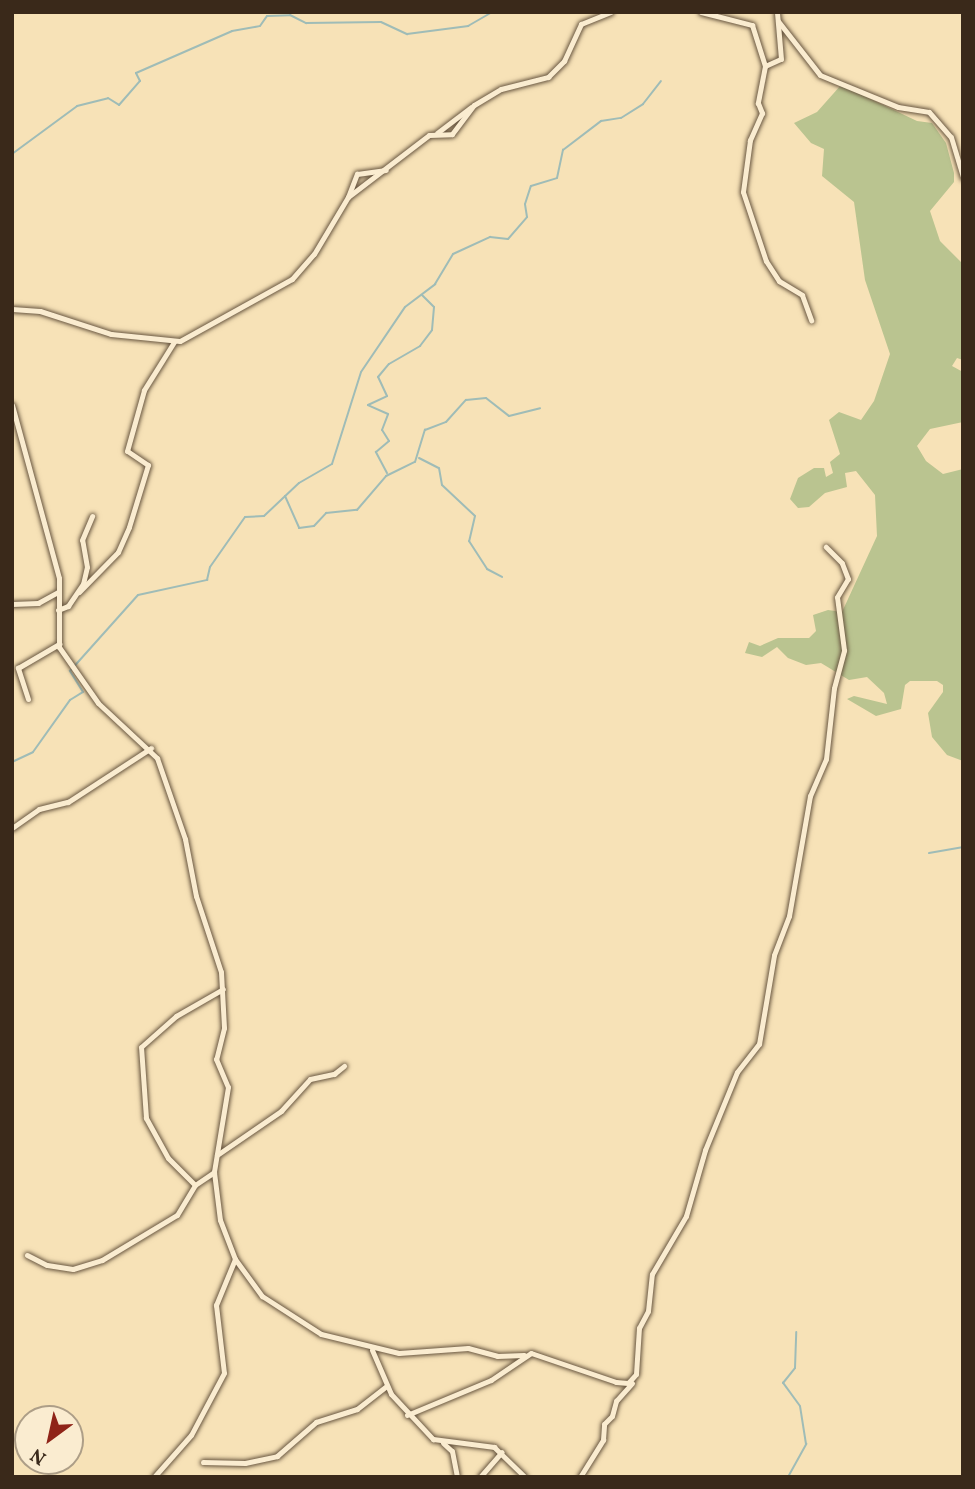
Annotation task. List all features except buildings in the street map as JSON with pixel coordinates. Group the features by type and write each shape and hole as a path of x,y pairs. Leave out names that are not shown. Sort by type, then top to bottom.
{"street":[{"path":"348,197 386,170 413,146 437,133 452,134 474,106 508,85 548,77 564,61 581,24 611,12"},
{"path":"701,12 752,25 765,66 758,103 762,113 750,140 743,192 766,261 779,281 802,295 811,320"},
{"path":"765,66 781,59 777,12"},
{"path":"778,21 824,78 856,86 898,107 929,112 951,137 963,177"},
{"path":"58,610 118,552 129,527 148,463 127,451 144,390 174,342 292,279 314,254 348,197 357,174 386,170"},
{"path":"12,309 40,311 111,334 174,342"},
{"path":"12,405 60,578 59,644 98,703 151,748 185,839 223,989 224,1028 216,1059 229,1087 214,1172 219,1220 235,1259 251,1284 280,1311 321,1334 350,1339 372,1350 399,1353 468,1348 498,1356 547,1357 617,1382 633,1380"},
{"path":"79,592 87,567 82,540 92,516"},
{"path":"580,1477 603,1440 604,1424 612,1416 616,1401 633,1380 652,1274 686,1216 705,1150 737,1072 754,1054 764,1030 774,955 789,916 810,796 826,760 834,688 844,650 836,612 841,588 848,579 842,563 826,547"},
{"path":"12,604 38,603 58,592"},
{"path":"27,699 18,679 18,668 59,644"},
{"path":"12,828 39,809 68,802 151,748"},
{"path":"195,1185 168,1158 146,1118 141,1047 176,1016 223,989"},
{"path":"217,1155 281,1111 300,1086 344,1066"},
{"path":"27,1255 47,1265 73,1269 102,1260 177,1215 195,1185 214,1172"},
{"path":"154,1477 191,1435 224,1373 216,1305 235,1259"},
{"path":"372,1350 386,1386 407,1415 452,1451 457,1477"},
{"path":"407,1415 491,1380 524,1355"},
{"path":"203,1462 245,1462 277,1456 316,1422 357,1409 386,1386"},
{"path":"442,1443 481,1444 502,1452 525,1477"},
{"path":"480,1477 502,1452"}],"green space":[{"path":"841,85 917,121 932,123 946,143 954,173 954,182 930,211 940,241 963,264 963,360 957,358 952,366 963,372 963,422 930,429 917,446 926,461 943,474 963,469 963,761 947,755 932,737 928,713 943,692 943,685 937,681 910,681 905,685 901,709 876,716 847,699 854,696 887,704 884,693 867,677 849,680 821,663 806,665 788,658 777,647 762,657 745,653 749,642 760,646 778,638 809,638 816,631 813,615 828,610 842,612 877,536 875,495 856,471 845,473 847,487 825,493 809,507 798,508 790,499 798,478 814,468 824,468 826,477 833,473 830,462 840,454 829,420 839,412 861,420 874,401 890,354 865,280 854,202 822,176 824,149 811,143 794,123 817,112"}],"waterway":[{"path":"12,154 77,106 108,98 119,105 140,81 136,73 232,31 260,26 267,16 290,15 306,23 381,22 407,34 468,26 492,12"},
{"path":"513,12 523,12"},
{"path":"12,762 33,752 70,700 83,692 70,671 138,595 207,580 210,567 245,517 264,516 299,483 332,464 361,372 405,307 435,284 453,254 490,237 508,239 527,217 525,204 531,186 557,178 563,150 601,121 621,118 643,104 661,81"},
{"path":"387,473 376,452 389,441 382,430 388,414 368,405 387,396 378,377 389,364 420,346 432,330 434,307 422,295"},
{"path":"285,496 299,528 314,526 326,513 357,510 386,476 415,462 425,430 446,422 466,400 486,398 509,416 540,408"},
{"path":"419,458 439,468 442,485 475,516 469,541 487,569 502,577"},
{"path":"929,853 963,847"},
{"path":"788,1477 806,1444 800,1406 783,1383 795,1368 796,1332"}]}
